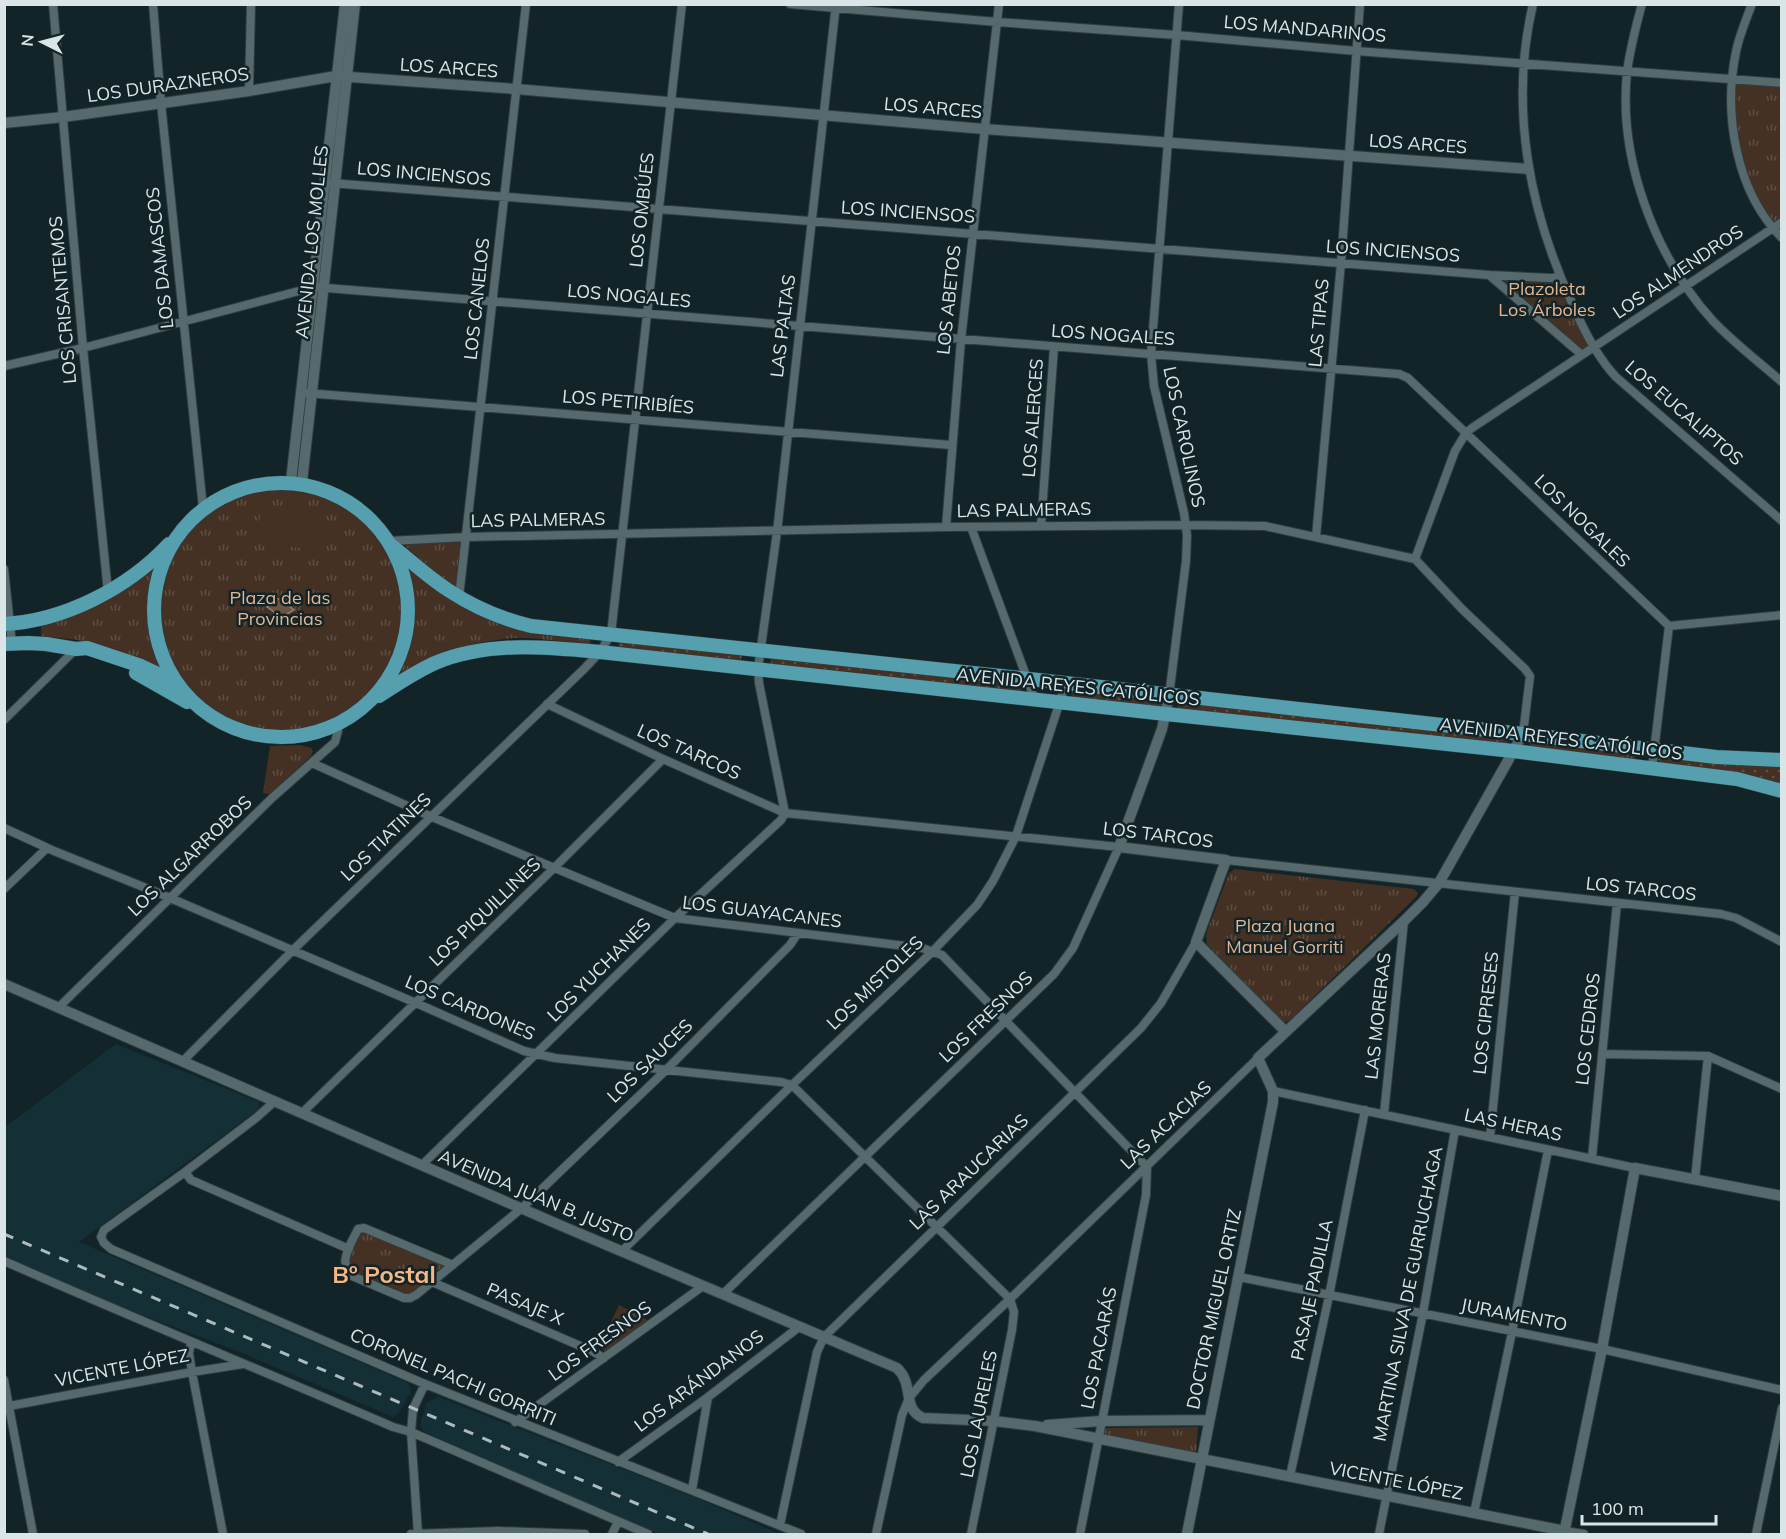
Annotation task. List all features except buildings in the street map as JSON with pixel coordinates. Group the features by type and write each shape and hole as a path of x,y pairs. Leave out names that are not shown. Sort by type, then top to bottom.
{"main road":[{"path":"7,624 31,621 75,607 124,583 160,554 202,508 230,493 263,483 297,482"},
{"name":"AVENIDA REYES CATÓLICOS","path":"297,482 328,490 345,500 361,512 390,544 459,597 508,619 531,626 1066,683 1738,759 1782,760"},
{"path":"175,537 157,583 156,626 162,650 178,686 196,708"},
{"path":"76,649 139,675 237,732 250,735 295,735 319,732 351,719 379,696 396,666 405,638 406,588 399,561 390,544"},
{"path":"8,644 46,644 76,649 87,648 141,666 178,686"},
{"name":"AVENIDA REYES CATÓLICOS","path":"379,696 438,662 472,653 510,647 600,652 1513,751 1737,779 1782,791"}],"street":[{"name":"LOS CRISANTEMOS","path":"53,4 83,348 108,592"},
{"name":"LOS DAMASCOS","path":"153,4 202,508"},
{"path":"249,91 251,4"},
{"name":"AVENIDA LOS MOLLES","path":"342,76 345,4"},
{"name":"AVENIDA LOS MOLLES","path":"297,482 342,76 355,4"},
{"name":"LOS CANELOS","path":"459,597 526,4"},
{"name":"LOS OMBÚES","path":"611,634 682,4"},
{"name":"LOS MANDARINOS","path":"790,4 836,6 997,22 1356,51 1782,83"},
{"name":"LOS ABETOS","path":"946,527 961,340 999,4"},
{"name":"LOS CAROLINOS","path":"1169,696 1186,561 1186,525 1154,386 1151,354 1179,4"},
{"name":"LAS TIPAS","path":"1316,537 1341,263 1360,4"},
{"name":"LOS EUCALIPTOS","path":"1533,4 1524,63 1522,96 1528,168 1546,238 1560,277 1594,347 1607,368 1780,517"},
{"path":"1642,4 1627,72 1626,106 1629,145 1640,189 1652,222 1676,270 1712,320 1782,382"},
{"path":"1752,4 1736,50 1732,80 1733,124 1743,171 1762,213 1782,238"},
{"name":"LAS PALTAS","path":"761,651 777,532 836,6"},
{"name":"LOS DURAZNEROS","path":"4,123 63,117 342,76"},
{"name":"LOS ARCES","path":"342,76 984,129 1528,168"},
{"name":"LOS INCIENSOS","path":"330,183 1489,275 1560,277"},
{"name":"LOS ALMENDROS","path":"1415,559 1455,451 1466,433 1476,424 1782,222"},
{"path":"1489,275 1582,355"},
{"path":"4,366 319,287"},
{"name":"LOS NOGALES","path":"319,287 1403,375 1669,626"},
{"name":"LOS ALERCES","path":"1041,526 1054,347"},
{"name":"LOS PETIRIBÍES","path":"307,393 951,445"},
{"name":"LAS PALMERAS","path":"390,544 467,537 946,527 1256,525 1415,559"},
{"path":"971,528 1035,700"},
{"path":"1415,559 1530,676 1523,734 1513,751"},
{"path":"4,569 8,644"},
{"path":"1652,768 1669,626 1782,615"},
{"name":"LOS TIATINES","path":"182,1062 292,951 600,652 611,634"},
{"path":"4,720 76,649"},
{"path":"761,651 758,669 759,683 785,813"},
{"name":"LOS MISTOLES","path":"622,1251 933,951 985,895 1016,836 1066,683"},
{"name":"LOS FRESNOS","path":"723,1294 1054,974 1070,954 1119,847 1162,729 1169,696"},
{"name":"LOS TARCOS","path":"547,704 785,813 1119,847 1720,914 1736,918 1782,942"},
{"name":"LOS ALGARROBOS","path":"58,1008 272,798 335,742 338,732 336,726"},
{"name":"LAS ACACIAS","path":"876,1534 902,1415 909,1398 924,1380 1423,902 1439,883 1513,751"},
{"name":"LOS PIQUILLINES","path":"303,1112 663,759"},
{"name":"LOS GUAYACANES","path":"312,763 675,918 922,948 942,955 1147,1167"},
{"name":"LOS YUCHANES","path":"422,1165 675,918 781,820 785,813"},
{"name":"LOS CARDONES","path":"4,828 416,1003 524,1052 792,1085"},
{"path":"4,889 47,848"},
{"name":"LAS ARAUCARIAS","path":"780,1526 817,1352 824,1337 1151,1016 1177,977 1196,942 1226,860"},
{"name":"LOS CIPRESES","path":"1490,1137 1515,892"},
{"name":"LOS CEDROS","path":"1592,1158 1617,903"},
{"name":"LAS MORERAS","path":"1384,1114 1404,921"},
{"name":"LOS SAUCES","path":"349,1249 345,1264 348,1273 404,1298 416,1295 522,1208 666,1070 790,945 798,933"},
{"path":"1196,942 1286,1032"},
{"name":"AVENIDA JUAN B. JUSTO","path":"4,984 897,1368 904,1374 908,1383 911,1407 915,1414 923,1418 994,1421 1035,1426 1201,1460"},
{"path":"1602,1054 1708,1056 1782,1089"},
{"path":"1695,1179 1708,1056"},
{"path":"1258,1058 1273,1090"},
{"path":"792,1085 1010,1299"},
{"name":"LAS HERAS","path":"1273,1090 1548,1150 1782,1196"},
{"name":"DOCTOR MIGUEL ORTIZ","path":"1187,1534 1273,1102 1273,1090"},
{"path":"275,1101 185,1172 191,1180 349,1249 358,1229 367,1228 453,1265"},
{"name":"PASAJE PADILLA","path":"1290,1476 1329,1296 1365,1110"},
{"name":"MARTINA SILVA DE GURRUCHAGA","path":"1379,1534 1423,1313 1455,1130"},
{"path":"1474,1513 1548,1150"},
{"name":"LOS PACARÁS","path":"1080,1534 1146,1194 1147,1167"},
{"path":"1565,1533 1635,1168"},
{"name":"CORONEL PACHI GORRITI","path":"185,1172 104,1230 101,1237 104,1243 111,1249 515,1422 801,1534"},
{"path":"4,1261 648,1534"},
{"name":"JURAMENTO","path":"1239,1277 1602,1349 1782,1390"},
{"name":"PASAJE X","path":"432,1282 604,1358"},
{"name":"LOS FRESNOS","path":"515,1422 703,1286"},
{"name":"LOS LAURELES","path":"971,1534 1012,1330 1014,1312 1010,1299"},
{"name":"LOS ARÁNDANOS","path":"618,1462 799,1327"},
{"path":"191,1342 189,1353 192,1372 223,1534"},
{"name":"VICENTE LÓPEZ","path":"7,1407 245,1364"},
{"path":"4,1380 7,1407 33,1534"},
{"path":"425,1384 413,1409 411,1432 416,1534 506,1531 585,1534"},
{"path":"692,1491 708,1396"},
{"path":"1756,1534 1782,1408"},
{"name":"AVENIDA JUAN B. JUSTO","path":"1035,1426 1101,1421 1208,1420"},
{"name":"VICENTE LÓPEZ","path":"1201,1460 1290,1476 1565,1533 1584,1534"},
{"path":"612,1534 618,1522"}],"shaded area":[{"path":"275,597 282,601 288,598 288,605 294,610 287,614 286,621 280,617 273,620 274,612 267,607 275,604"},
{"path":"116,1044 259,1102 259,1109 79,1242 406,1382 411,1392 398,1414 393,1417 240,1352 95,1297 5,1256 5,1127"},
{"path":"438,1397 699,1499 779,1534 659,1534 484,1460 423,1431 421,1421 427,1402"}],"green space":[{"path":"1732,80 1781,83 1781,222 1772,228 1762,213 1737,146"},
{"name":"Plazoleta Los Árboles","path":"1489,275 1560,277 1594,347 1582,355"},
{"name":"Plaza de las Provincias","path":"269,487 293,487 317,492 339,501 368,522 383,541 394,562 401,585 403,609 401,633 394,656 383,677 368,696 339,717 317,726 293,731 269,731 245,726 223,717 203,704 186,687 173,667 164,645 159,621 159,597 164,573 173,551 186,531 203,514 223,501 245,492"},
{"path":"261,505 322,512 317,550 257,543"},
{"path":"460,541 462,544 455,588 440,578 404,545 404,543"},
{"path":"163,558 153,588 152,617 158,645 170,674 78,640 41,636 41,627 44,622"},
{"path":"401,559 455,599 591,638 590,645 544,639 501,639 452,650 421,662 394,678 405,647 411,619 410,591"},
{"path":"619,641 742,654 741,662 618,650"},
{"path":"771,657 1023,683 1022,693 770,667"},
{"path":"1072,690 1161,700 1160,709 1071,700"},
{"path":"1178,702 1508,735 1507,746 1177,712"},
{"path":"1531,737 1636,749 1635,762 1529,750"},
{"path":"300,745 311,748 313,751 311,756 270,794 263,793 270,746"},
{"path":"1659,757 1781,762 1781,786 1662,764 1658,760"},
{"name":"Plaza Juana Manuel Gorriti","path":"1235,869 1414,889 1418,893 1286,1022 1280,1021 1207,944 1207,931 1229,873"},
{"path":"358,1229 453,1265 410,1298 354,1277 345,1259"},
{"path":"619,1305 649,1321 606,1352 599,1347"},
{"path":"1198,1427 1196,1454 1103,1437 1105,1428"}],"railway":[{"path":"4,1234 708,1534"}],"district":[{"name":"Bº Postal","path":"384,1275"}]}
